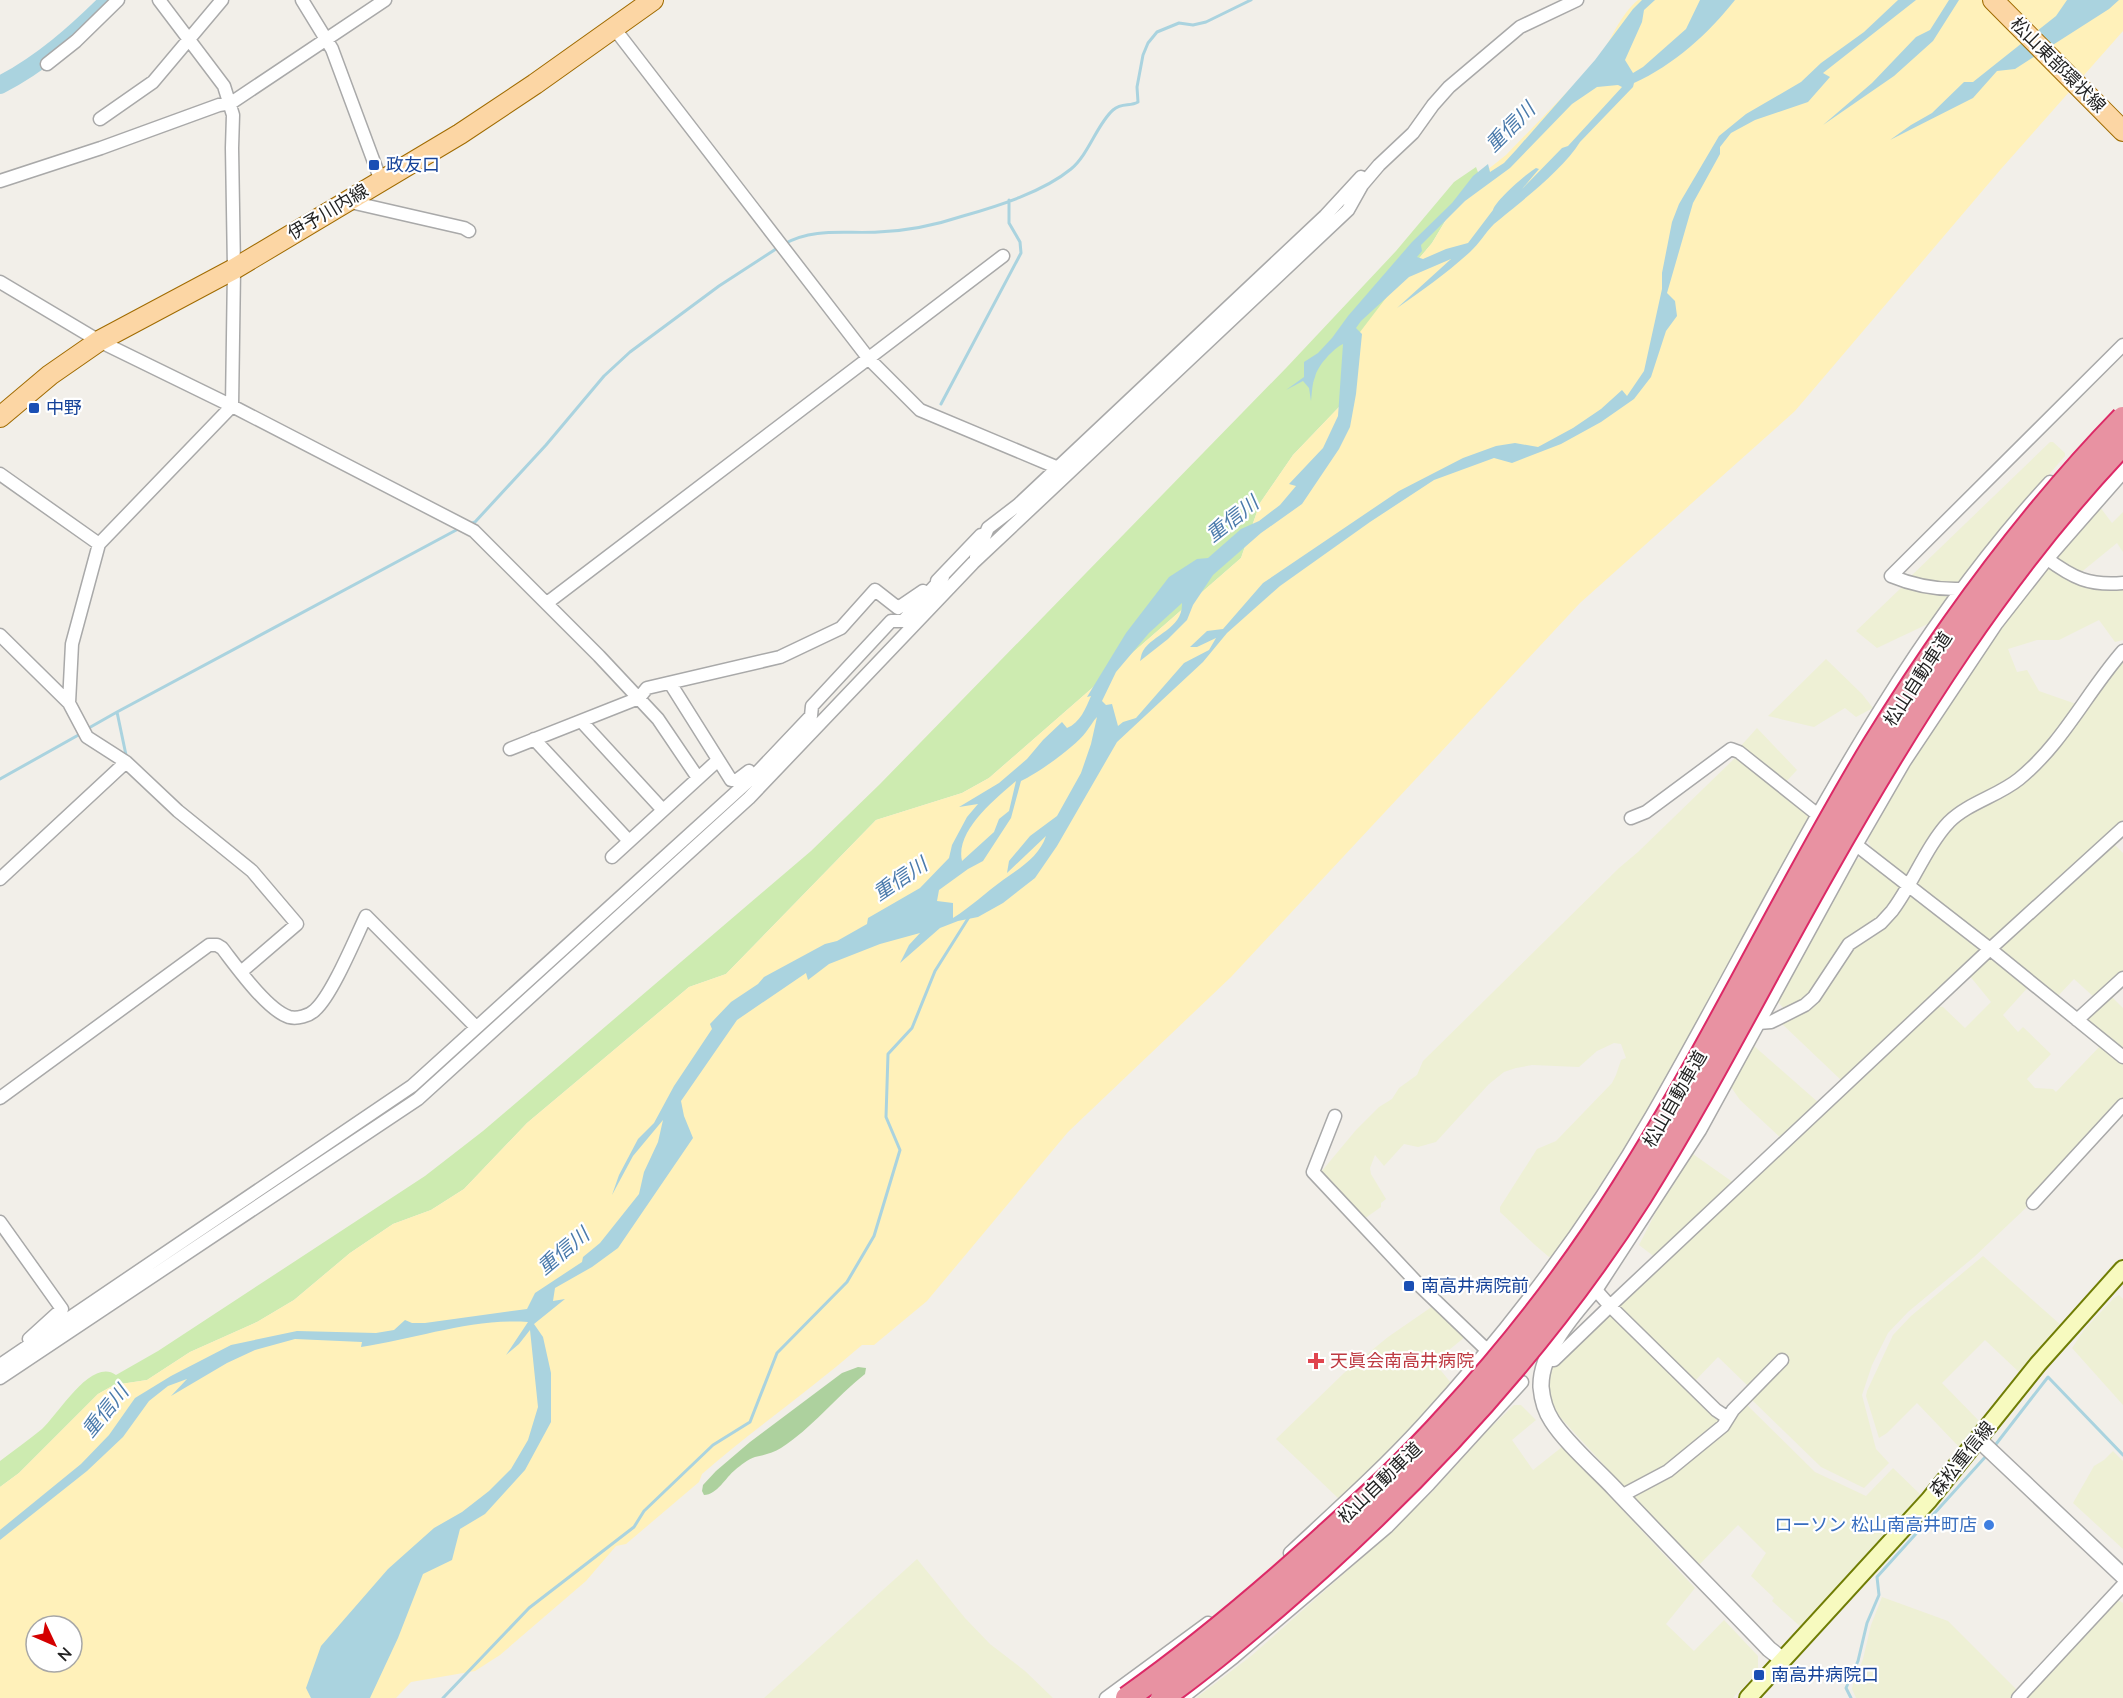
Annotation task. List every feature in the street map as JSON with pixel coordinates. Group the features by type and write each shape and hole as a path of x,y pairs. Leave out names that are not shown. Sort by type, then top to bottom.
{"highway":[{"name":"松山自動車道","path":"1127,1698 1163,1673 1264,1591 1360,1504 1447,1418 1510,1347 1566,1273 1629,1179 1681,1092 1808,860 1874,746 1923,668 1979,588 2033,520 2123,418"},
{"name":"松山自動車道","path":"1162,1698 1276,1607 1374,1518 1460,1430 1524,1358 1560,1312 1639,1198 1686,1121 1824,870 1890,757 1940,679 2001,590 2123,444"}],"main road":[{"name":"伊予川内線","path":"0,417 50,375 99,341 234,269 460,134 653,0"},
{"name":"松山東部環状線","path":"1993,0 2123,131"},
{"name":"森松重信線","path":"1748,1698 1929,1500 2038,1364 2123,1269"}],"street":[{"path":"46,64 76,41 118,0"},
{"path":"69,703 72,644 99,544 232,406 234,269 231,103 224,86 159,0"},
{"path":"100,119 153,82 222,0"},
{"path":"302,0 327,39 381,181"},
{"path":"0,181 101,148 219,105 231,103 386,0"},
{"path":"0,1378 418,1098 749,798 973,563 1348,210 1362,185 1379,165 1413,133 1449,87 1520,27 1577,0"},
{"path":"614,28 869,359 920,410 1056,467"},
{"path":"4,1364 412,1086 754,776 811,716 812,706 891,621 903,621 988,528 1018,505 1325,216 1364,174 1379,165"},
{"path":"346,201 470,231"},
{"path":"547,603 1003,256"},
{"path":"2,286 99,341 232,406 474,531 547,603 658,719 698,777"},
{"path":"1962,589 1927,588 1891,576 2123,345"},
{"path":"1106,1698 1208,1623 1347,1501 1422,1425 1486,1351 1572,1242 1651,1116 1818,815 1896,686 1962,589 2034,500 2123,405"},
{"path":"1783,1660 1769,1649 1621,1496 1551,1420 1541,1386 1546,1360 1557,1340 1580,1306 1595,1289 1693,1139 1903,761 1995,623 2046,558 2123,470"},
{"path":"0,474 99,544"},
{"path":"973,563 988,528"},
{"path":"2046,558 2077,579 2097,583 2123,583"},
{"path":"510,749 639,699 647,688 780,657 842,628 875,590 898,608 943,577"},
{"path":"0,635 69,703 87,736 126,762 178,811 252,871 297,924 241,972"},
{"path":"1758,1023 1771,1022 1805,1005 1814,997 1849,944 1881,923 1892,911 1948,823 2019,778 2068,728 2081,705 2123,651"},
{"path":"670,683 731,780 737,780 806,729 820,725"},
{"path":"581,721 663,809"},
{"path":"534,739 628,841"},
{"path":"1631,818 1646,812 1731,749 1739,752 1818,815"},
{"path":"612,857 717,761"},
{"path":"0,879 126,762"},
{"path":"1546,1360 1554,1360 1990,949 2123,828"},
{"path":"1855,844 2123,1057"},
{"path":"0,1098 209,945 222,948 241,972 279,1011 291,1018 309,1015 316,1010 326,996 366,916 476,1027"},
{"path":"2078,1020 2123,978"},
{"path":"2033,1203 2123,1105"},
{"path":"1335,1116 1313,1172 1420,1286 1486,1351 1522,1382 1541,1386"},
{"path":"0,1222 62,1309 4,1364"},
{"path":"1595,1289 1716,1410 1728,1418"},
{"path":"1621,1496 1668,1471 1723,1426 1782,1360"},
{"path":"1182,1698 1234,1657 1387,1527 1522,1382"},
{"path":"1978,1440 2123,1576"},
{"path":"2018,1698 2123,1586"}],"green space":[{"path":"1476,167 1479,175 1466,186 1432,243 1389,294 1345,374 1339,407 1293,455 1260,503 1241,558 989,778 962,793 876,820 726,974 689,987 527,1123 464,1189 431,1210 393,1224 350,1253 294,1300 257,1322 190,1352 147,1380 114,1385 98,1394 19,1473 0,1487 0,1461 42,1429 86,1380 96,1374 106,1372 116,1375 158,1351 425,1176 483,1131 811,851 880,784 1287,367 1396,251 1454,182"},
{"path":"2050,442 2065,453 2065,456 2011,518 1962,583 1939,585 1910,577"},
{"path":"2100,507 2112,523 2123,512 2123,552 2117,543 2079,574 2057,558"},
{"path":"2048,567 2123,586 2123,640 2115,642 2099,620 2059,640 2037,640 2008,649 2017,672 2027,670 2039,691 2079,705 2065,728 2018,776 1954,814 1909,879 1871,847 1868,841 1870,835 1947,704"},
{"path":"1902,587 1949,593 1950,596 1932,622 1877,648 1856,631"},
{"path":"2123,658 2123,820 1996,936 1987,940 1913,882 1951,825 2009,790"},
{"path":"1826,659 1873,708 1856,717 1845,708 1814,727 1768,716"},
{"path":"1757,728 1797,770 1784,784 1739,748"},
{"path":"1737,756 1810,814 1809,818 1639,1126 1554,1255 1549,1257 1535,1245 1500,1212 1500,1207 1537,1149 1556,1141 1612,1083 1621,1060 1626,1058 1621,1044 1614,1043 1597,1051 1579,1067 1532,1065 1504,1072 1489,1084 1436,1142 1418,1147 1404,1144 1384,1166 1375,1155 1370,1168 1371,1174 1386,1199 1381,1203 1381,1207 1364,1219 1321,1172 1356,1130 1379,1107 1392,1099 1399,1088 1417,1075 1423,1061 1619,868"},
{"path":"2113,843 2123,853 2123,973 2095,998 2074,979 2057,997 2003,952 2001,946"},
{"path":"1863,857 1904,886 1881,918 1812,993 1786,1011 1777,1001 1854,860"},
{"path":"1913,893 1977,944 1978,950 1842,1081 1780,1022 1802,1012 1848,952 1895,915"},
{"path":"1991,957 2030,985 2003,1015 2018,1032 2023,1027 2051,1054 2027,1079 2035,1088 2053,1089 2056,1092 2102,1044 2123,1062 2123,1100 2027,1202 2029,1205 1974,1257 1908,1312 1888,1333 1872,1365 1862,1395 1876,1449 1889,1463 1864,1488 1821,1467 1751,1399 1749,1387 1718,1357 1693,1383 1618,1306 1935,1006 1943,1007 1965,1028 1991,1002 1969,975"},
{"path":"2110,995 2123,1008 2123,1052 2089,1021 2089,1017"},
{"path":"1754,1046 1819,1103 1782,1139 1740,1100 1731,1087"},
{"path":"1693,1154 1734,1183 1656,1258 1639,1245 1663,1198"},
{"path":"1983,1256 2062,1326 2020,1373 1985,1340 1942,1383 1981,1423 1963,1447 1959,1447 1917,1403 1879,1438 1866,1396 1893,1335 1911,1316"},
{"path":"2119,1295 2123,1299 2123,1405 2072,1348 2084,1330"},
{"path":"1433,1306 1465,1337 1434,1362 1451,1383 1345,1498 1339,1499 1276,1439 1344,1373 1388,1337"},
{"path":"1611,1311 1719,1421 1667,1465 1626,1489 1559,1416 1551,1403 1548,1388 1550,1370"},
{"path":"858,1367 866,1368 865,1374 803,1432 778,1450 747,1461 717,1489 704,1495 703,1485 750,1442 842,1373"},
{"path":"1746,1404 1815,1472 1866,1496 1893,1468 1923,1497 1802,1628 1772,1601 1774,1598 1751,1576 1766,1553 1738,1525 1698,1566 1631,1495 1731,1421"},
{"path":"1514,1405 1521,1405 1536,1420 1512,1440 1533,1470 1562,1447 1695,1588 1666,1624 1694,1651 1724,1620 1758,1656 1758,1671 1733,1698 1196,1698 1251,1656 1365,1555 1433,1491"},
{"path":"2113,1451 2123,1461 2123,1549 2073,1503 2094,1466"},
{"path":"917,1559 965,1618 990,1644 1025,1671 1053,1698 764,1698"},
{"path":"1882,1597 1948,1621 2025,1698 1856,1698 1852,1689 1853,1684"},
{"path":"2118,1600 2123,1603 2123,1698 2026,1698"}],"sand":[{"path":"1638,0 2123,0 2123,31 2001,169 1795,411 1580,603 1231,977 1068,1132 927,1301 874,1345 862,1345 722,1457 702,1474 699,1482 626,1544 616,1546 586,1581 500,1655 475,1671 411,1682 396,1698 0,1698 0,1487 19,1473 98,1394 114,1385 147,1380 190,1352 257,1322 294,1300 350,1253 393,1224 431,1210 464,1189 527,1123 689,987 726,974 876,820 962,793 989,778 1241,558 1260,503 1293,455 1339,407 1345,374 1357,336 1432,243 1467,186 1506,155 1597,61 1620,21"}],"water":[{"path":"1642,0 1655,0 1644,10 1642,22 1625,60 1633,73 1686,29 1700,0 1735,0 1689,48 1649,76 1634,83 1633,87 1580,142 1563,164 1494,224 1461,260 1397,308 1451,259 1409,277 1361,321 1356,328 1362,334 1356,394 1350,427 1339,449 1302,504 1261,533 1213,575 1193,605 1187,620 1168,639 1140,661 1142,652 1148,645 1178,619 1182,603 1149,633 1116,672 1102,701 1106,705 1112,704 1118,726 1136,718 1184,663 1209,650 1216,638 1197,647 1190,647 1207,631 1223,629 1263,583 1399,491 1463,458 1496,446 1515,443 1538,447 1573,428 1601,409 1622,390 1627,396 1644,371 1662,289 1662,273 1672,222 1679,204 1719,136 1746,114 1801,82 1821,63 1864,32 1898,0 1916,0 1823,73 1830,77 1808,102 1755,120 1731,133 1720,147 1720,154 1693,203 1667,293 1675,301 1677,316 1666,331 1651,377 1634,399 1601,422 1561,444 1512,463 1494,458 1434,480 1280,586 1227,633 1203,662 1117,742 1057,846 1035,878 1003,903 978,917 940,928 900,963 909,945 920,933 880,944 829,964 808,980 806,973 737,1020 681,1101 693,1138 618,1248 592,1267 555,1288 553,1301 565,1299 534,1324 543,1337 551,1373 551,1422 525,1470 485,1514 460,1529 452,1560 423,1574 398,1638 370,1698 311,1698 306,1688 321,1646 388,1569 434,1528 462,1512 489,1491 511,1469 528,1440 538,1407 530,1330 506,1355 528,1322 465,1326 361,1347 362,1342 295,1339 255,1350 227,1363 171,1396 187,1379 168,1386 149,1401 123,1437 87,1471 0,1540 0,1530 81,1464 109,1435 135,1398 171,1376 231,1345 297,1331 376,1333 394,1330 405,1320 412,1323 425,1323 527,1309 535,1293 582,1262 583,1257 600,1243 639,1194 644,1172 658,1142 663,1120 633,1156 612,1195 619,1175 638,1139 654,1123 674,1086 712,1029 710,1024 731,1002 758,984 764,977 867,924 868,918 920,888 949,858 952,845 967,817 978,804 959,807 999,783 1027,759 1062,722 1067,728 1079,719 1091,696 1087,697 1126,633 1169,577 1197,559 1208,558 1241,529 1259,521 1280,505 1296,486 1289,484 1323,448 1338,416 1343,344 1331,353 1319,367 1313,383 1311,401 1309,388 1303,381 1286,390 1304,377 1304,362 1318,353 1332,338 1412,242 1452,203 1473,176 1488,164 1490,172 1504,163 1595,60","holes":["1618,85 1622,87 1568,146 1562,148 1522,189 1539,169 1536,168 1505,194 1468,243 1423,259 1417,257 1422,251 1421,245 1465,201 1510,168 1572,104 1597,87","1097,717 1081,773 1057,816 1030,836 1009,861 1007,873 1046,836 1039,850 1022,866 953,918 953,903 937,901 939,890 983,861 1011,818 1021,781 1065,752","1016,781 1009,811 999,819 994,832 962,861 961,850 970,827 988,806"]},
{"path":"1949,0 1959,0 1933,41 1894,76 1823,125 1872,83 1916,37 1930,30"},
{"path":"2067,0 2119,0 2109,9 2015,69 1997,71 1973,98 1890,140 1932,113 1964,82 1973,82 2056,16"}],"waterway":[{"path":"0,85 30,68 58,47 109,0"},
{"path":"784,244 818,233 889,231 932,225 1005,203 1047,185 1077,163 1113,110 1138,102 1137,87 1143,55 1148,43 1157,32 1179,23 1193,25 1206,22 1251,0"},
{"path":"941,404 1021,253 1020,242 1009,223 1009,200"},
{"path":"468,525 475,522 546,445 604,376 630,352 719,286 779,247"},
{"path":"124,756 126,755 117,712 460,528"},
{"path":"87,729 117,712"},
{"path":"0,779 82,733"},
{"path":"443,1698 529,1608 634,1527 644,1511 713,1445 750,1422 777,1353 847,1282 874,1236 900,1150 886,1117 888,1054 912,1028 935,971 969,917"},
{"path":"1993,1448 2048,1377 2123,1455"},
{"path":"1851,1698 1846,1688 1858,1661 1867,1623 1879,1595 1877,1577 1987,1455"}],"place":[{"name":"政友口","path":"374,165"},
{"name":"中野","path":"34,408"},
{"name":"南高井病院前","path":"1409,1286"},
{"name":"天眞会南高井病院","path":"1316,1361"},
{"name":"ローソン 松山南高井町店","path":"1989,1525"},
{"name":"南高井病院口","path":"1759,1675"}],"water label":[{"name":"重信川","path":"1510,127"},
{"name":"重信川","path":"1232,519"},
{"name":"重信川","path":"900,879"},
{"name":"重信川","path":"563,1251"},
{"name":"重信川","path":"105,1411"}]}
